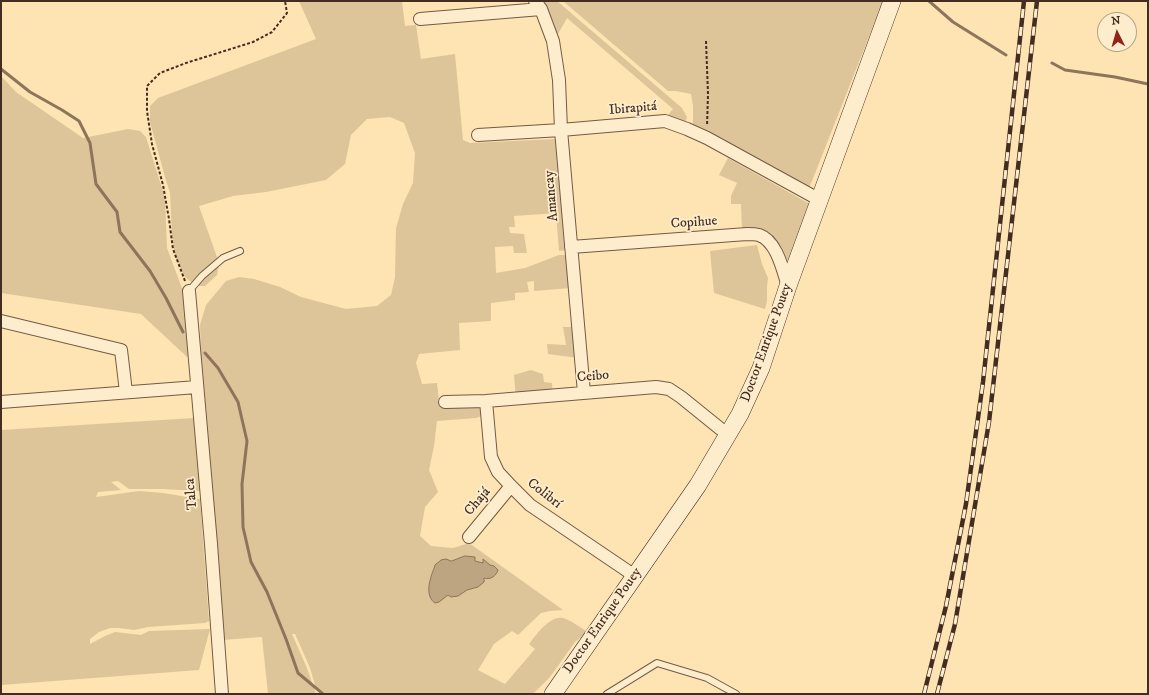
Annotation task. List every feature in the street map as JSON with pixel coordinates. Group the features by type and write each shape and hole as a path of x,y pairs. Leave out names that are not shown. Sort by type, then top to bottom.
{"street":[{"name":"Doctor Enrique Pouey","path":"553,694 698,485 740,414 760,368 788,286 892,1"},
{"path":"420,19 538,5"},
{"name":"Amancay","path":"538,5 553,40 559,80 561,130 584,393"},
{"name":"Ibirapitá","path":"478,135 561,130 665,121 707,138 820,200"},
{"name":"Copihue","path":"571,247 746,234 760,235 771,243 779,258 788,286"},
{"name":"Talca","path":"189,291 211,544 222,694"},
{"path":"1,322 121,350 126,392"},
{"path":"1,402 197,387"},
{"name":"Ceibo","path":"445,402 486,401 656,387 669,389 681,397 728,435"},
{"name":"Colibrí","path":"486,401 491,457 498,472 530,505 635,576"},
{"name":"Chajá","path":"469,537 511,486"}],"lane":[{"path":"189,291 202,276 223,258 240,251"},
{"path":"607,694 657,663 707,678 736,694"}],"path":[{"path":"189,291 173,249 170,219 152,144 147,111 147,86 160,72 253,42 272,32 288,13 285,1"},
{"path":"706,41 708,94 707,138"}],"shaded area":[{"path":"299,1 402,1 405,26 416,25 421,59 455,54 463,140 470,143 556,139 568,250 559,251 556,213 514,216 515,227 509,227 510,233 524,234 527,253 514,253 513,246 495,247 496,273 525,268 559,255 564,255 569,259 571,288 534,291 534,281 527,282 529,292 515,293 515,300 491,303 491,321 459,323 460,350 419,354 416,363 422,384 437,383 439,401 446,406 480,408 487,411 485,415 476,418 437,421 429,470 438,492 425,507 420,536 431,546 453,548 469,543 563,610 541,613 518,635 512,631 494,644 478,670 505,684 535,649 529,644 539,631 548,623 558,618 563,618 585,630 585,634 575,642 550,677 534,693 320,694 295,634 292,634 307,668 316,694 268,694 262,637 222,640 201,381 200,325 206,305 226,281 239,277 254,279 280,287 301,297 346,309 377,306 391,295 395,277 396,228 403,204 413,183 415,153 404,123 390,117 367,119 351,135 345,164 326,180 266,192 233,196 199,206 219,263 217,275 205,286 196,286 185,277 175,256 172,235 170,193 150,122 150,106 158,98 316,39"},
{"path":"537,1 557,1 682,108 687,117 684,127 661,124 673,109 567,18 558,34"},
{"path":"563,1 883,1 808,189 723,139 693,126 693,106 691,94 668,91"},
{"path":"1,76 16,92 83,138 128,129 140,131 146,137 165,198 167,248 190,315 192,357 187,357 141,314 1,293"},
{"path":"728,158 808,203 809,207 790,260 783,259 781,252 742,231 741,204 731,204 731,196 737,183 719,175"},
{"path":"757,245 762,264 768,278 767,301 765,309 714,293 710,251"},
{"path":"563,327 575,327 578,358 548,354 547,344 566,345"},
{"path":"531,370 543,374 544,382 552,383 553,398 516,400 514,375"},
{"path":"194,418 200,491 129,489 118,481 111,482 121,490 98,492 96,497 139,491 200,499 209,621 205,623 148,627 134,630 110,628 99,632 90,639 90,644 115,632 141,635 149,631 210,629 199,670 1,685 1,430"},
{"path":"465,556 475,557 475,561 483,563 483,559 490,565 494,566 498,570 495,576 491,578 484,578 484,582 478,587 467,590 458,596 451,597 448,595 439,602 435,603 432,601 429,595 429,588 435,565 441,560 446,559 451,561"}],"waterway":[{"path":"929,1 953,22 1006,55"},
{"path":"1052,63 1065,70 1115,77 1148,84"},
{"path":"1,69 30,92 79,121 90,143 96,184 117,212 120,232 150,271 166,298 183,332"},
{"path":"205,353 218,368 238,402 247,441 242,484 243,527 251,562 267,592 298,673 323,694"}],"railway":[{"path":"924,694 946,606 966,504 983,382 1024,1"},
{"path":"937,694 955,624 989,422 1037,1"}]}
